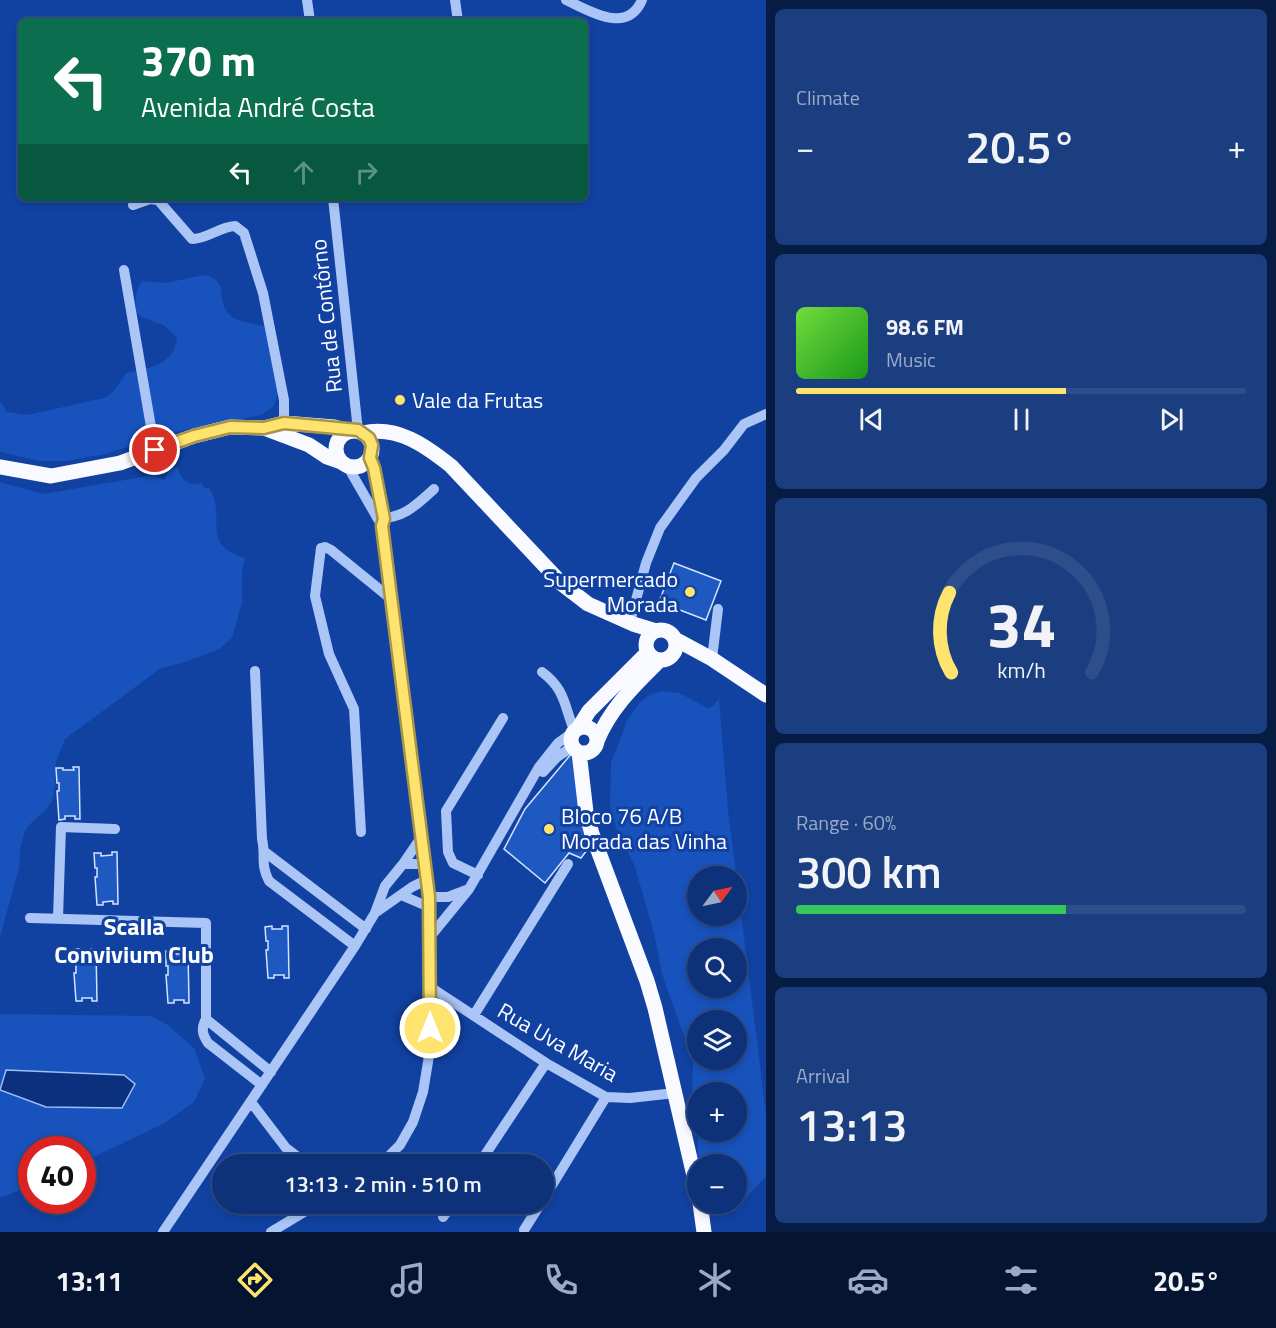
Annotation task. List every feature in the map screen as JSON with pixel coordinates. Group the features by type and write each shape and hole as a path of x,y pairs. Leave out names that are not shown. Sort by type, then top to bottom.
{"main road":[{"path":"0,467 51,476 120,463 194,436 230,427 264,428 284,423 399,433 430,449 451,466 562,584 588,604 631,623 655,649 673,654 675,639"},
{"path":"264,428 309,445 327,457 345,464 361,466 371,455 394,439 411,439"},
{"path":"345,464 336,454 336,444 340,436 356,431 369,438 372,445 371,455"},
{"path":"584,796 596,745 604,723 669,632 675,639 766,695"},
{"path":"655,649 706,656"},
{"path":"655,649 589,711 575,738 592,834 653,999 689,1154"},
{"path":"575,738 588,727 592,729 596,745"},
{"path":"575,738 587,753 596,745"},
{"path":"702,1214 704,1232"}],"street":[{"path":"307,0 310,18"},
{"path":"455,0 458,18"},
{"path":"566,0 604,19 623,18 638,9 642,0"},
{"path":"133,205 144,201"},
{"path":"159,201 192,239 200,239 223,226 235,226 244,233 263,293 284,399 284,423"},
{"name":"Rua de Contôrno","path":"333,201 356,431"},
{"path":"123,270 155,450"},
{"path":"631,623 646,563 660,528 696,478 724,450 744,424 766,414"},
{"path":"371,455 428,879 429,902 429,1056 423,1092 413,1122 400,1144 390,1154"},
{"path":"345,464 381,521"},
{"path":"381,521 395,518 411,510 434,489"},
{"path":"361,832 354,709 329,654 315,596 321,548 326,547 331,550 390,598"},
{"path":"706,656 718,609"},
{"path":"255,671 262,839 265,852 262,862 263,870 269,881 355,946"},
{"path":"429,938 469,889 539,767 558,743 575,738 560,690 554,681 542,672"},
{"path":"478,875 453,863 448,852 446,811 503,718"},
{"path":"58,918 61,827 115,829"},
{"path":"164,1232 355,946 375,913 385,886 422,836"},
{"path":"265,852 366,929"},
{"path":"403,864 426,864"},
{"path":"474,1016 568,864"},
{"path":"375,913 428,879"},
{"path":"401,895 429,902 469,889"},
{"path":"30,918 206,923 206,1018 202,1034 208,1043 262,1085"},
{"name":"Rua Uva Maria","path":"430,987 546,1063 606,1097 630,1098 675,1093"},
{"path":"206,1018 271,1072"},
{"path":"486,1154 546,1063"},
{"path":"554,1182 606,1097"},
{"path":"251,1102 286,1148 294,1154"},
{"path":"281,1230 304,1214"},
{"path":"524,1230 534,1214"}],"shaded area":[{"path":"204,275 217,281 225,308 232,317 264,326 278,393 274,406 261,415 174,432 105,454 67,461 39,461 0,452 0,402 7,412 27,415 104,398 113,392 126,373 159,364 171,355 177,338 165,326 142,317 136,312 138,288 142,281 166,283"},
{"path":"178,467 181,476 186,481 193,484 202,483 205,488 209,488 214,499 216,529 222,545 245,558 242,572 242,602 232,638 219,649 161,668 65,739 56,761 52,801 25,831 20,849 19,868 0,937 0,482 43,494 154,475 164,480 169,471"},
{"path":"662,691 679,693 708,708 719,699 735,866 687,866 687,926 743,926 744,938 687,938 687,998 747,998 747,962 766,1113 766,1176 747,1197 747,1154 698,1154 698,1142 747,1142 747,1082 692,1082 693,1070 747,1070 747,1010 687,1010 687,1044 662,974 655,937 635,867 616,828 610,806 611,763 627,721 640,702 651,694"},
{"path":"0,1014 151,1016 168,1025 194,1048 205,1078 194,1102 163,1124 96,1156 96,1136 18,1136 18,1191 0,1198"},
{"path":"6,1070 124,1075 135,1084 122,1108 46,1107 0,1090"}],"building":[{"name":"Supermercado Morada","path":"674,563 721,581 706,620 659,602"},
{"name":"Bloco 76 A/B Morada das Vinha","path":"572,753 575,758 587,850 581,858 569,853 545,883 504,849 525,809"},
{"path":"73,767 79,767 80,819 75,819 75,816 65,816 65,819 59,820 57,791 59,791 59,783 57,783 56,768 74,770"},
{"path":"112,852 117,852 118,904 113,904 113,901 97,905 95,877 97,877 97,868 95,868 94,853 101,853 101,856 112,855"},
{"path":"272,926 272,929 282,929 282,926 288,926 289,978 284,978 284,975 274,975 274,978 268,978 266,950 268,950 268,941 266,941 265,927"},
{"path":"73,949 80,949 80,952 91,952 91,949 96,949 97,1001 92,1001 92,998 82,998 82,1001 76,1001 74,973 76,973 76,964 74,964"},
{"path":"166,951 172,951 172,954 183,954 183,951 188,951 189,1003 184,1003 184,1000 174,1000 174,1003 168,1003"}],"place":[{"name":"Vale da Frutas","path":"400,400"},
{"name":"Supermercado Morada","path":"690,592"},
{"name":"Bloco 76 A/B Morada das Vinha","path":"549,829"}],"district":[{"name":"Scalla Convivium Club","path":"134,941"}],"route":[{"path":"155,450 194,436 230,427 264,428 284,423 334,427 348,431 358,430 369,438 372,445 370,458 384,519 382,526 390,598 428,879 430,1028"}]}
